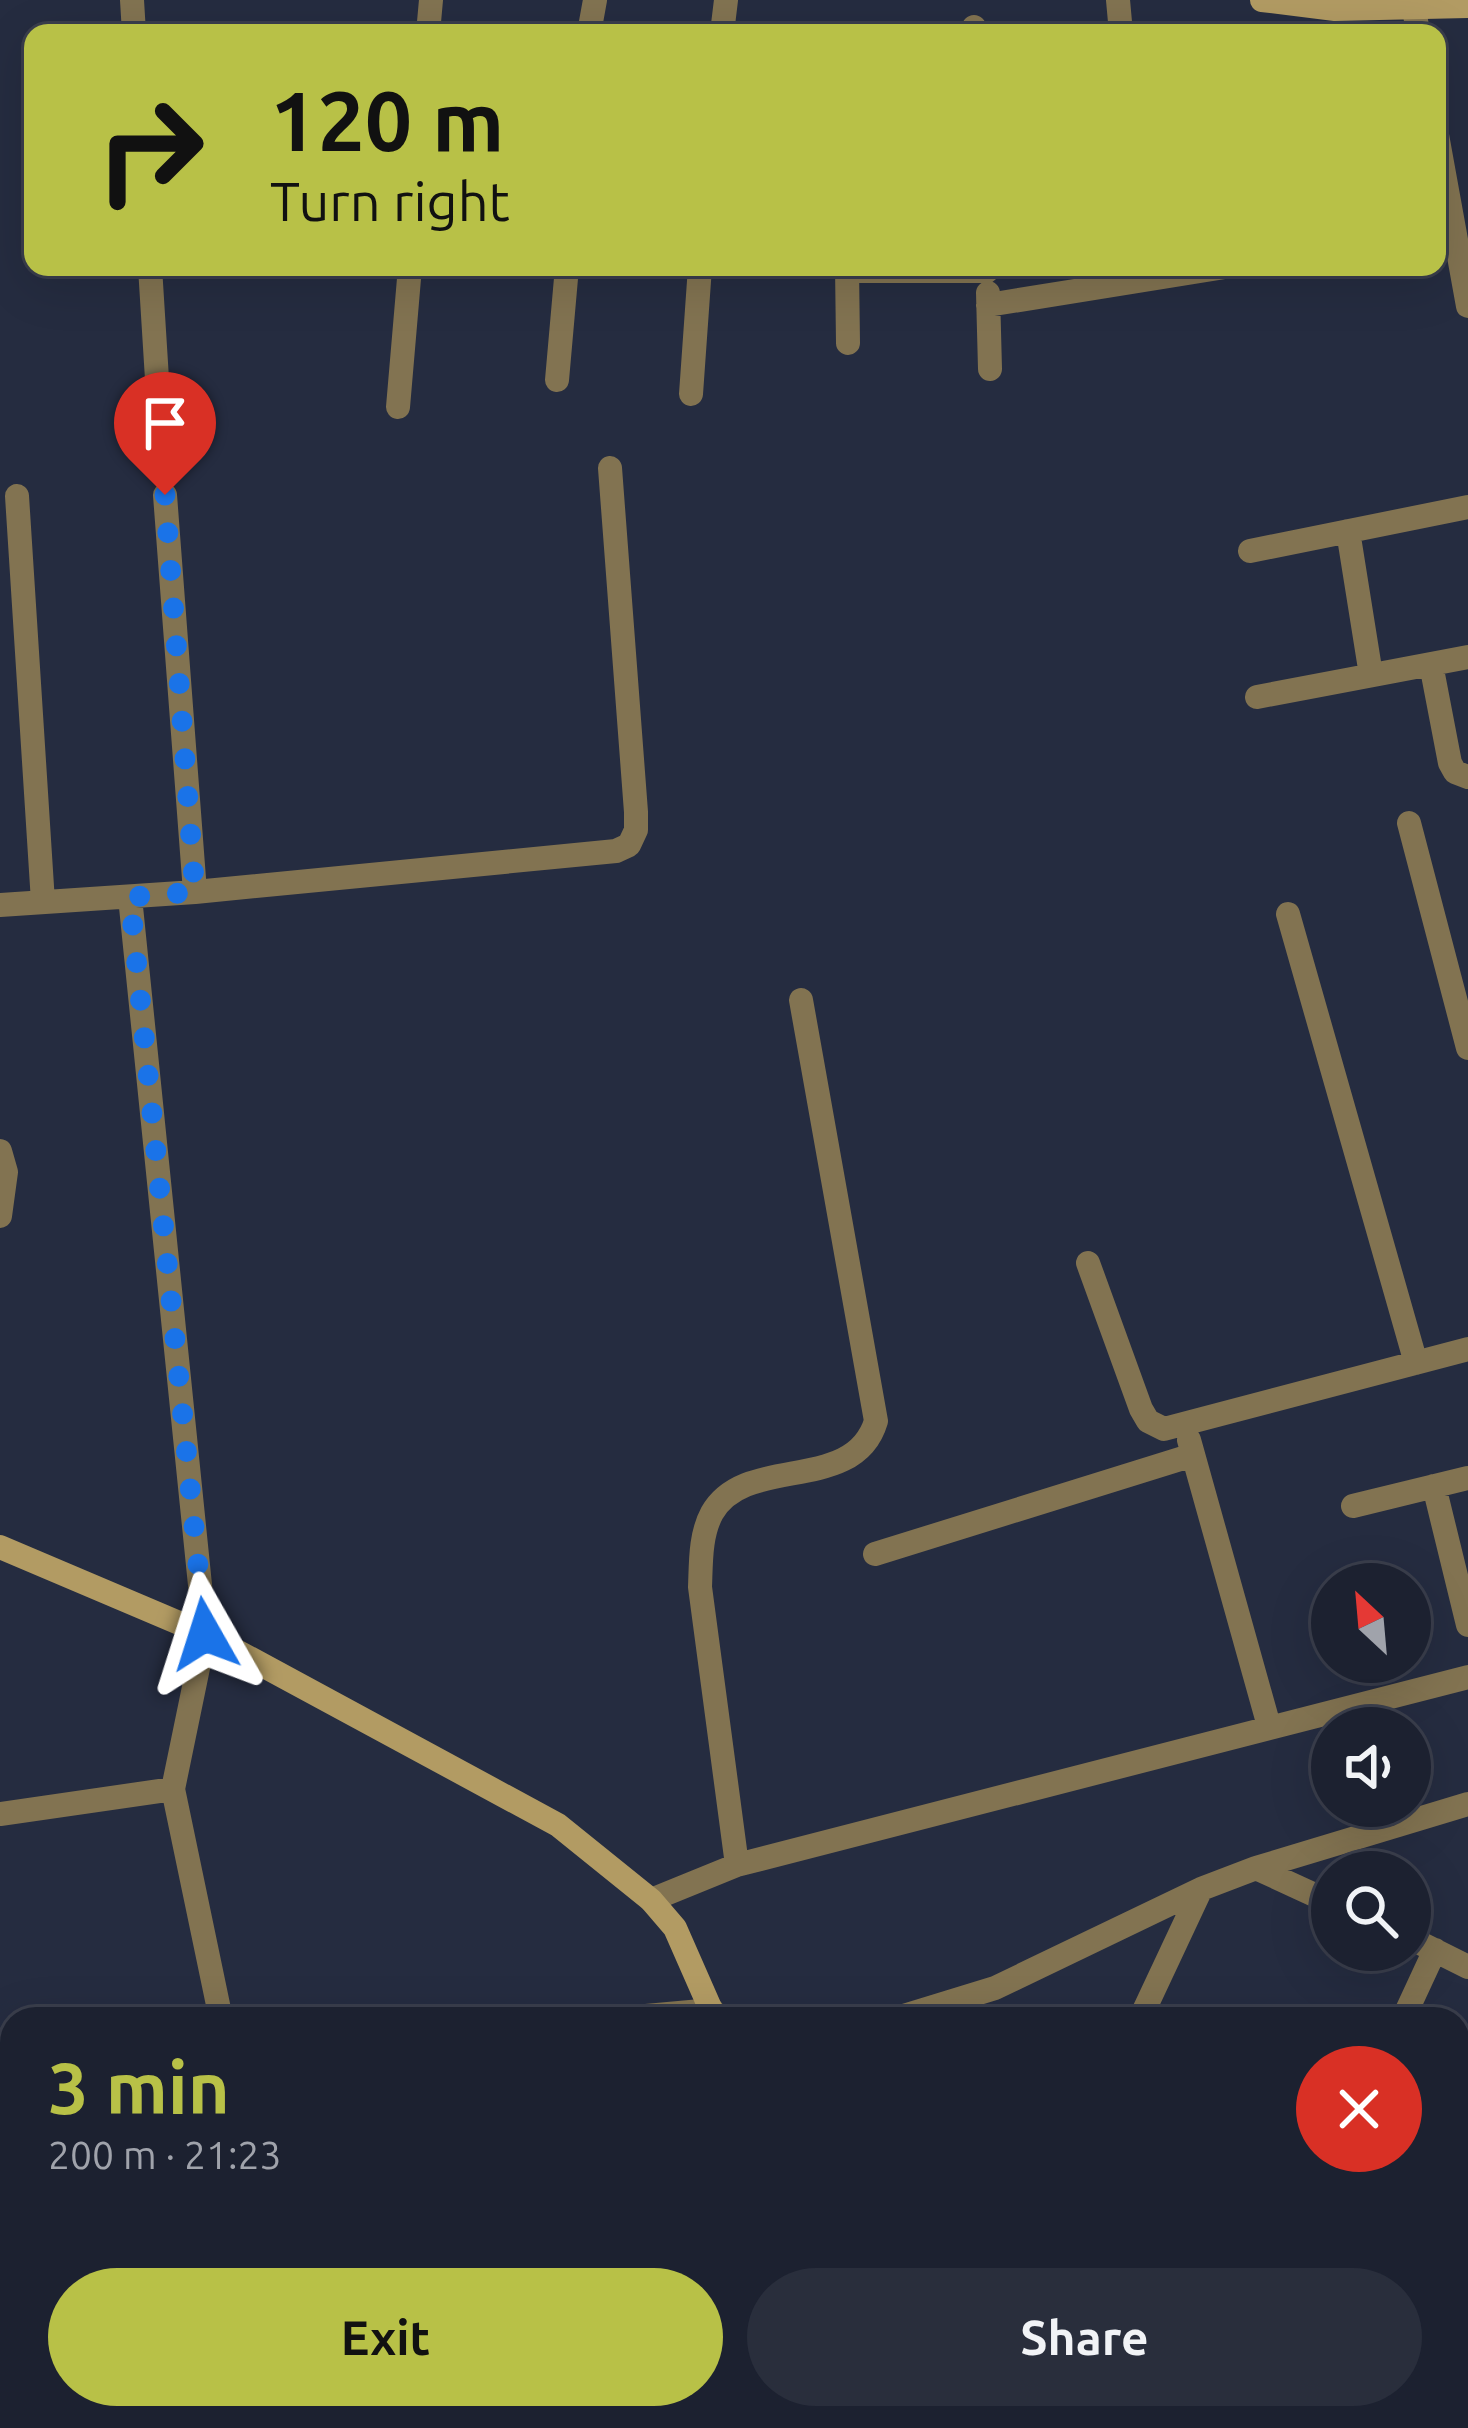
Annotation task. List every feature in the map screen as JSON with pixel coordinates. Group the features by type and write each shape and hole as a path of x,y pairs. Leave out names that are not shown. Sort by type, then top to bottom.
{"street":[{"path":"1262,0 1416,20 1468,6"},
{"path":"1446,231 1468,306"},
{"path":"151,276 161,442"},
{"path":"398,407 409,276"},
{"path":"557,380 566,276"},
{"path":"691,394 699,276"},
{"path":"847,276 848,344"},
{"path":"987,276 990,369"},
{"path":"988,305 1129,276"},
{"path":"0,905 195,892 616,851 629,845 636,830 636,812 610,468"},
{"path":"165,495 195,892"},
{"path":"17,496 43,902"},
{"path":"1250,550 1468,507"},
{"path":"1348,532 1370,675"},
{"path":"1257,697 1468,657"},
{"path":"1431,664 1450,764 1454,772 1468,778"},
{"path":"1409,823 1468,1048"},
{"path":"130,897 205,1634 173,1789 218,2007"},
{"path":"1288,914 1416,1364"},
{"path":"737,1865 700,1587 710,1516 723,1498 741,1486 844,1460 871,1438 876,1421 801,1000"},
{"path":"0,1150 6,1172 0,1216"},
{"path":"1088,1263 1141,1409 1148,1421 1164,1429 1468,1349"},
{"path":"1186,1426 1269,1726"},
{"path":"875,1554 1193,1455"},
{"path":"1353,1506 1468,1478"},
{"path":"1434,1486 1468,1625"},
{"path":"0,1547 205,1634 558,1825 651,1900 675,1928 711,2007"},
{"path":"651,1900 737,1865 1468,1677"},
{"path":"0,1814 173,1789"},
{"path":"933,2007 994,1988 1256,1868 1468,1804"},
{"path":"1256,1868 1311,1893"},
{"path":"1146,2007 1202,1889"},
{"path":"1431,1948 1468,1967"},
{"path":"1409,2007 1435,1950"}],"route":[{"path":"165,495 195,892 130,897 205,1634"}]}
